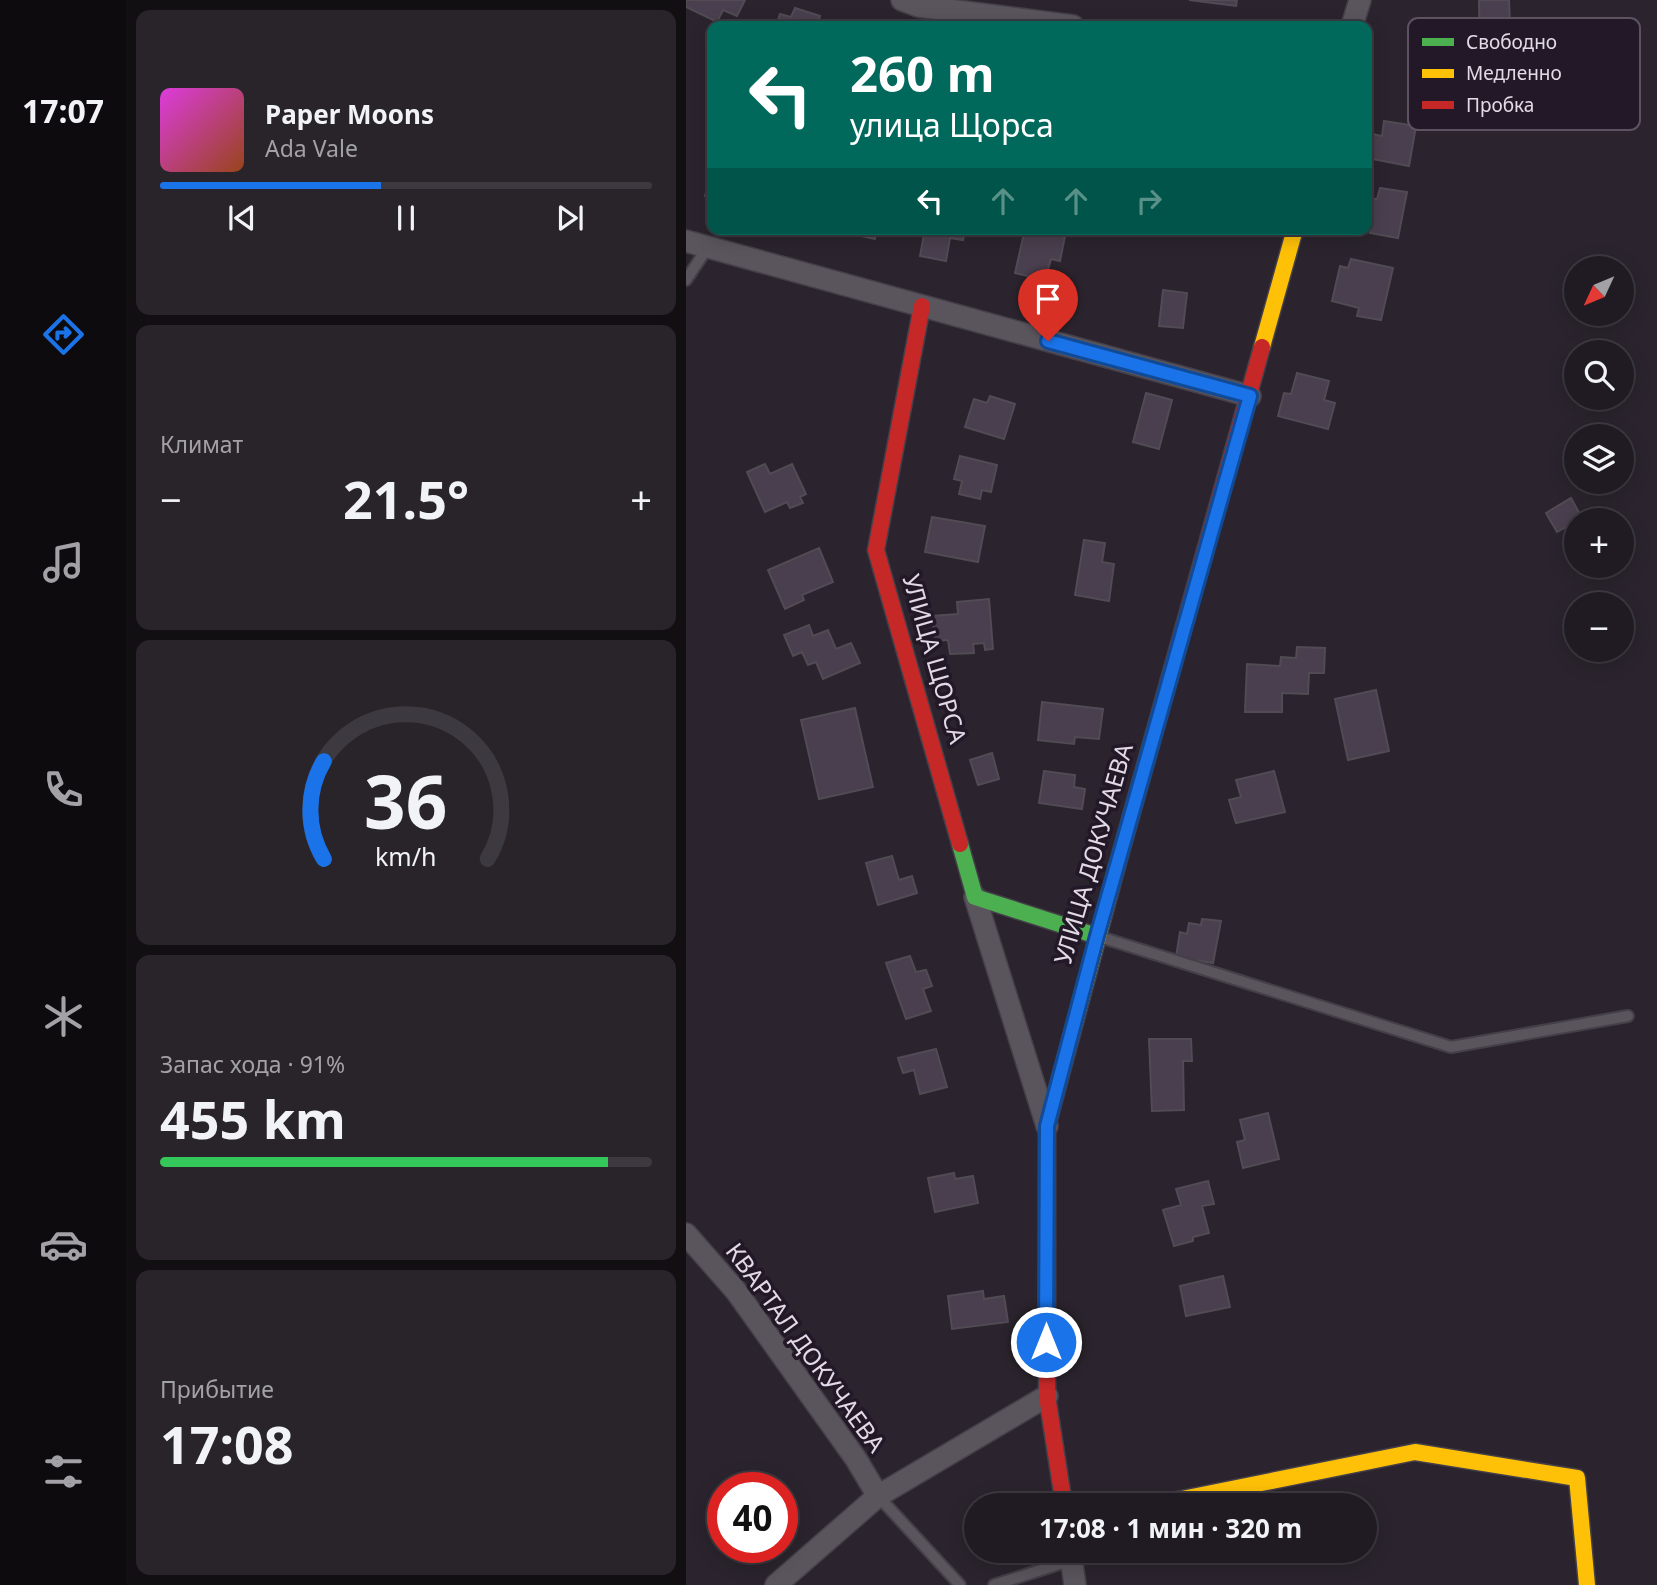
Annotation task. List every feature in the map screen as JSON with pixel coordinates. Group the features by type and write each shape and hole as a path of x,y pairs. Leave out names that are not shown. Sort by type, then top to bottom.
{"street":[{"path":"902,0 918,6 1034,21"},
{"path":"1354,21 1360,0"},
{"name":"УЛИЦА ДОКУЧАЕВА","path":"1062,1493 1046,1396 1047,1126 1097,936 1294,235"},
{"path":"686,241 1250,396"},
{"name":"УЛИЦА ЩОРСА","path":"922,306 876,550 975,897"},
{"path":"975,897 1097,936"},
{"path":"975,897 1047,1126"},
{"name":"КВАРТАЛ ДОКУЧАЕВА","path":"686,1234 736,1291 856,1459 877,1496"},
{"path":"776,1585 877,1496 1046,1396"},
{"path":"1212,1493 1415,1452 1577,1478 1587,1585"},
{"path":"1072,1563 1075,1585"}],"lane":[{"path":"686,280 708,247"},
{"path":"1097,936 1451,1047 1628,1016"},
{"path":"877,1496 960,1585"},
{"path":"994,1585 1050,1563"}],"building":[{"path":"686,0 745,0 737,16 723,10 718,21 686,7"},
{"path":"1189,0 1237,0 1236,6"},
{"path":"1479,0 1509,0 1510,18 1479,18"},
{"path":"795,8 820,16 818,21 778,21 780,14 791,17"},
{"path":"1384,121 1408,125 1408,130 1415,130 1409,166 1372,159 1372,134 1382,136"},
{"path":"1380,188 1407,192 1398,238 1372,233 1372,198 1377,199"},
{"path":"857,235 876,235 875,239"},
{"path":"924,235 964,235 963,240 950,238 946,261 920,256"},
{"path":"1024,235 1065,236 1060,261 1051,259 1045,280 1015,273"},
{"path":"1351,259 1393,268 1381,320 1357,316 1359,308 1332,301 1340,266 1348,268"},
{"path":"1163,290 1187,293 1183,328 1159,326"},
{"path":"1297,373 1329,381 1324,400 1335,403 1328,429 1278,416 1284,393 1291,394"},
{"path":"1146,393 1172,400 1159,449 1133,442"},
{"path":"990,396 1015,404 1004,439 965,427 974,399 987,403"},
{"path":"960,456 997,465 991,492 982,490 980,499 959,494 962,481 954,479"},
{"path":"765,464 770,474 792,464 806,494 800,497 803,503 790,508 787,502 765,512 747,472"},
{"path":"1571,498 1576,508 1564,508 1564,528 1557,532 1546,513"},
{"path":"932,517 985,526 978,562 925,552"},
{"path":"1084,540 1105,543 1102,562 1114,564 1109,601 1075,595"},
{"path":"819,548 833,582 802,595 804,600 785,609 768,570"},
{"path":"989,599 993,649 985,650 984,643 973,644 974,653 950,654 948,640 935,641 932,616 958,614 957,602"},
{"path":"809,625 813,636 828,630 836,649 851,643 860,663 823,679 816,662 808,665 802,652 793,656 784,635"},
{"path":"1297,647 1325,648 1324,673 1309,673 1308,694 1282,693 1282,712 1245,712 1247,664 1280,666 1281,657 1296,658"},
{"path":"1376,690 1389,751 1348,760 1335,699"},
{"path":"1042,702 1103,709 1099,739 1075,737 1074,744 1038,740"},
{"path":"855,708 873,787 819,799 801,720"},
{"path":"992,753 999,779 978,785 970,760"},
{"path":"1044,771 1075,775 1074,787 1085,789 1082,809 1039,803"},
{"path":"1274,771 1285,812 1236,823 1229,800 1241,797 1236,780"},
{"path":"892,856 899,880 912,876 917,893 878,905 866,863"},
{"path":"1202,919 1221,921 1213,963 1176,957 1180,932 1187,934 1189,923 1201,925"},
{"path":"910,956 916,972 926,970 932,986 923,989 931,1011 906,1019 886,963"},
{"path":"1149,1039 1191,1039 1192,1061 1183,1061 1184,1110 1152,1111"},
{"path":"936,1049 947,1087 920,1094 914,1070 903,1073 898,1058"},
{"path":"1268,1113 1279,1159 1243,1168 1237,1142 1245,1140 1240,1120"},
{"path":"954,1173 955,1179 973,1176 978,1203 935,1212 928,1178"},
{"path":"1208,1181 1214,1204 1202,1206 1209,1233 1174,1246 1163,1210 1181,1205 1176,1189"},
{"path":"1223,1276 1230,1307 1186,1316 1180,1286"},
{"path":"983,1291 984,1299 1004,1296 1008,1322 952,1329 948,1296"}],"traffic: fast":[{"path":"960,844 975,897 1097,936"}],"traffic: slow":[{"path":"1262,347 1293,235"},
{"path":"1047,1242 1047,1126 1117,866"},
{"path":"1212,1493 1415,1452 1577,1478 1587,1585"}],"traffic: jam":[{"path":"922,306 876,550 960,844"},
{"path":"1117,866 1262,347"},
{"path":"1047,1242 1047,1396 1062,1493"}],"route":[{"path":"1046,1342 1047,1126 1097,936 1250,396 1048,341"}]}
